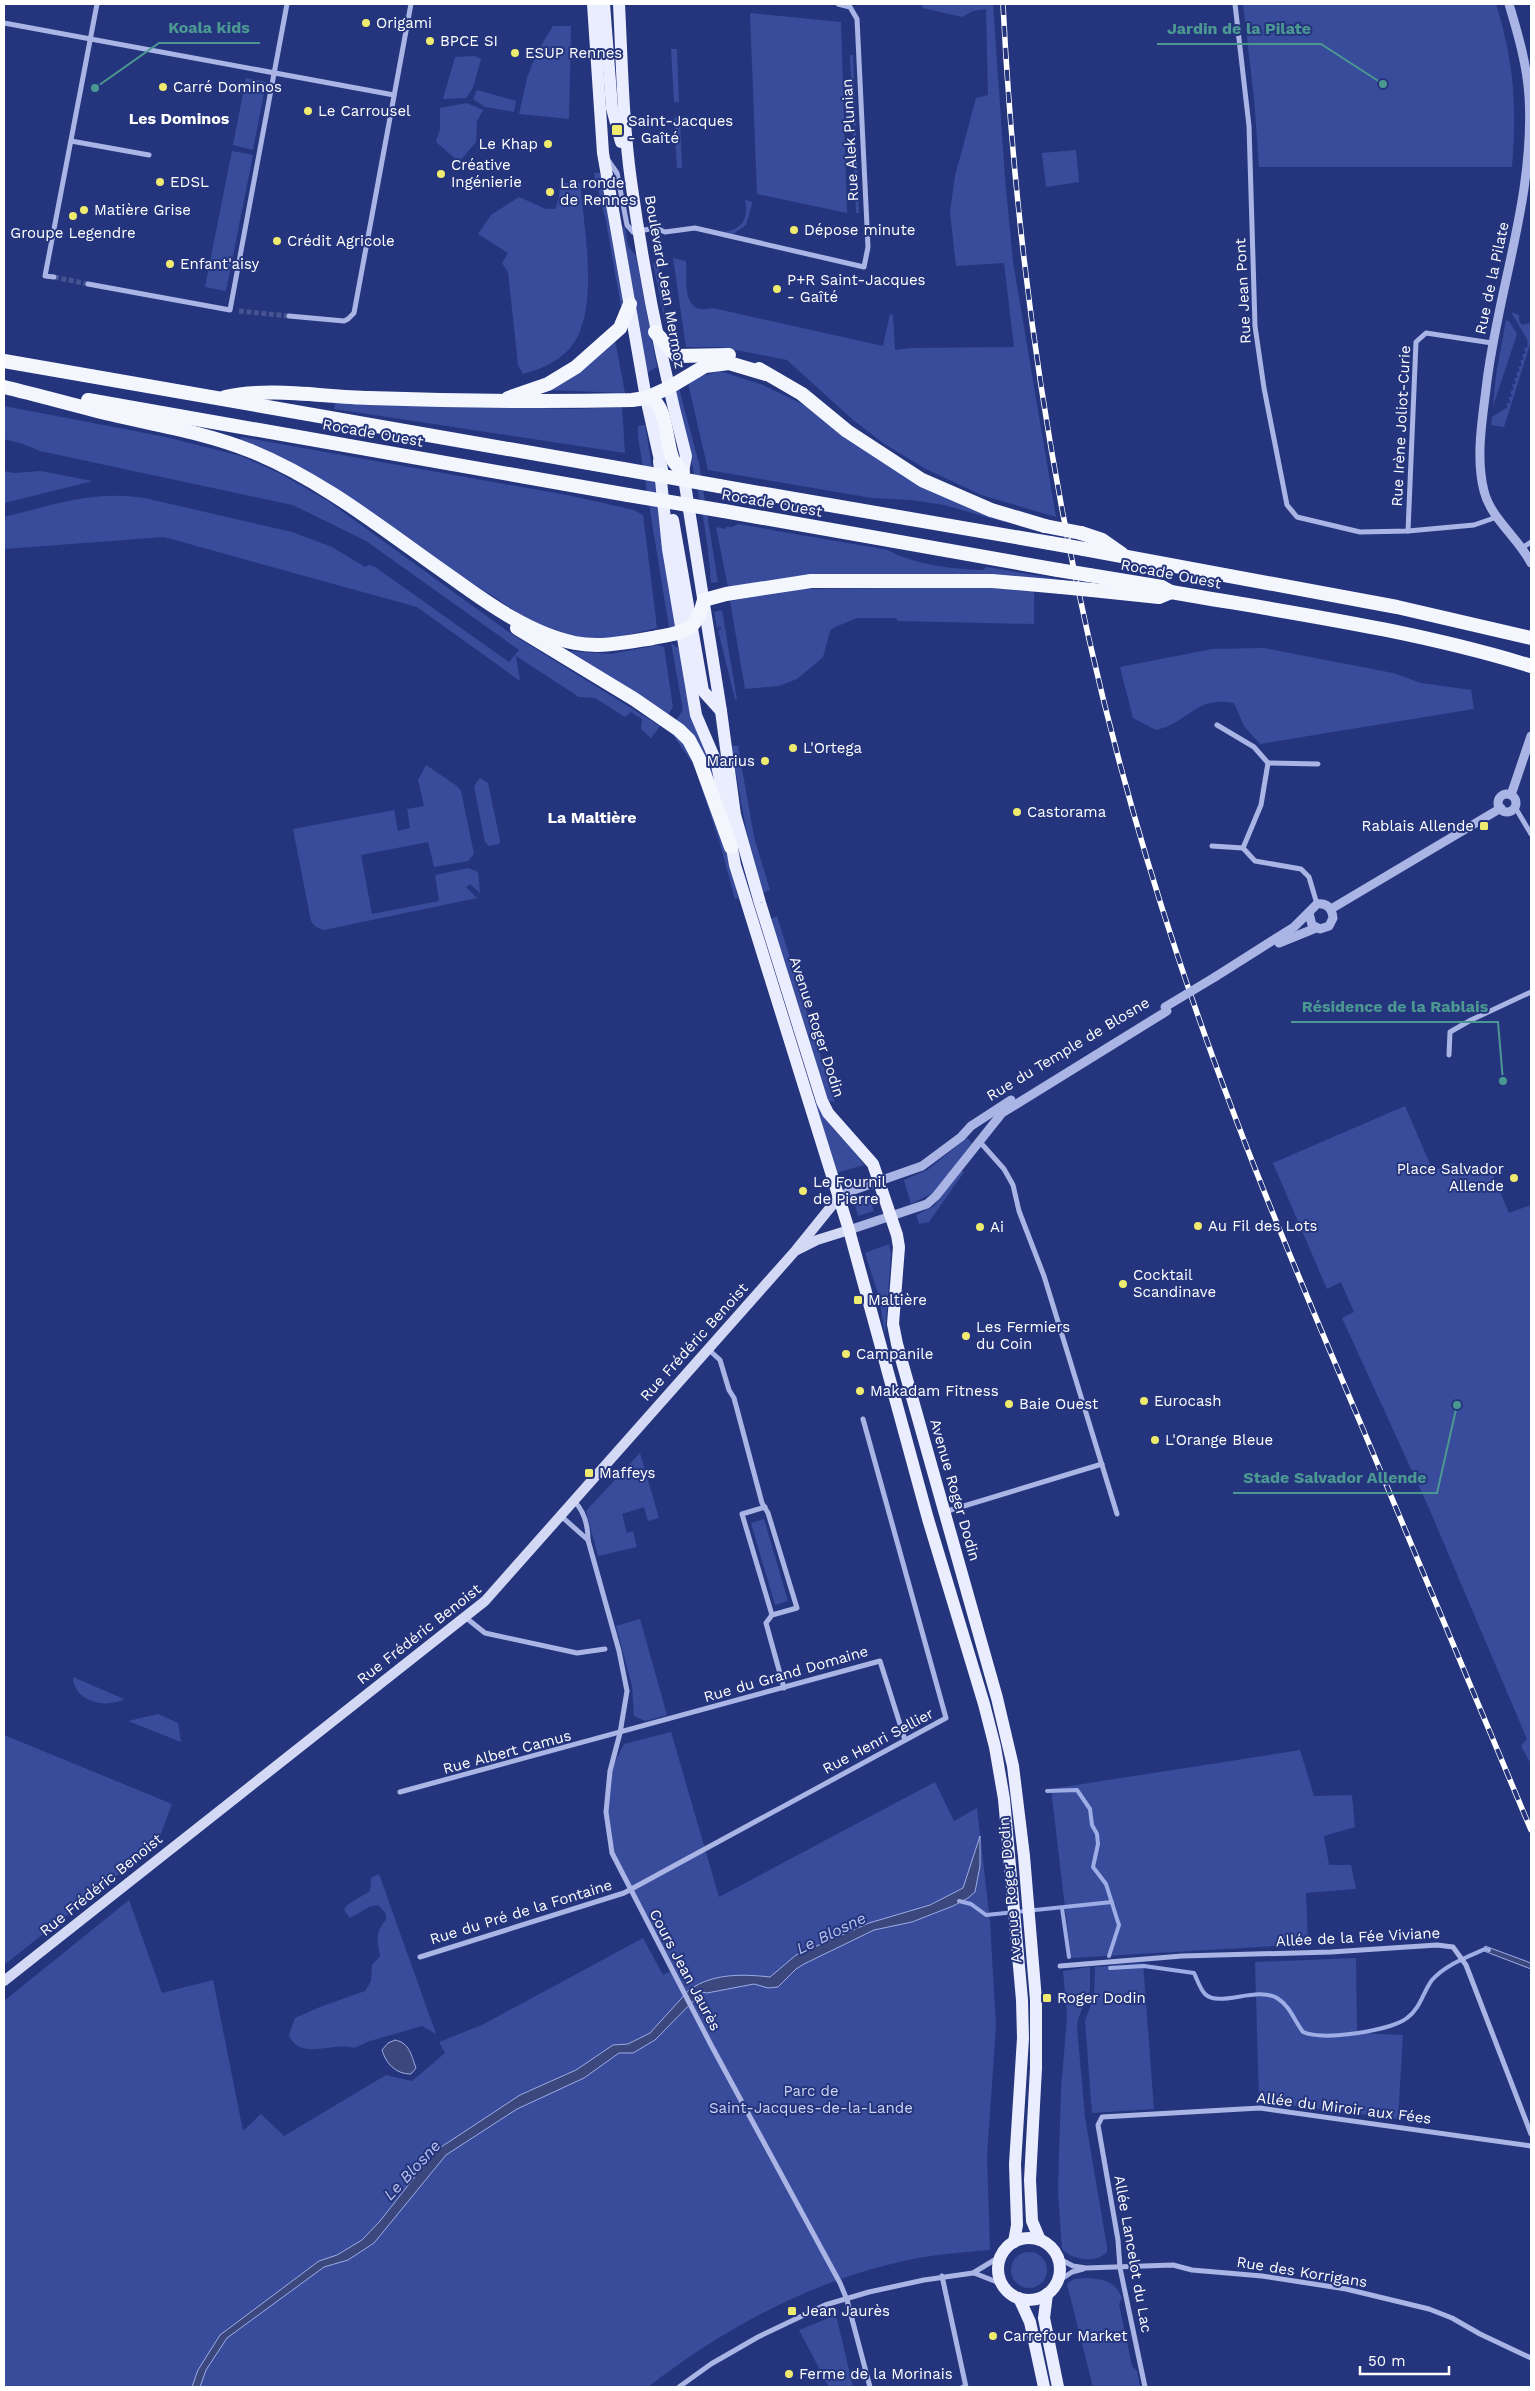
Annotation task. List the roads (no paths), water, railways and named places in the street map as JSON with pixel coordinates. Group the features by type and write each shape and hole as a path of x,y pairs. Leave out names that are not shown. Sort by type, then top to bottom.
{"highway":[{"path":"495,402 548,384 576,367 620,328 630,304"},
{"path":"655,332 677,356 728,355 748,362 802,394 847,431 922,480 991,510 1102,540 1125,556"},
{"name":"Rocade Ouest","path":"4,361 1125,556 1397,607 1525,636"},
{"path":"646,398 668,388 705,366 715,364 729,363 766,374"},
{"path":"4,386 169,427 251,451 310,481 339,499 493,606 533,628 575,643 610,644 688,629 700,615 704,600 726,594 811,581 992,581 1159,597 1172,592"},
{"name":"Rocade Ouest","path":"4,386 1162,587 1172,592 1381,628 1525,664"},
{"path":"217,399 249,392 330,397 495,402 632,400 651,398 658,405 672,459 683,472"},
{"path":"493,606 499,617 634,699 679,730 689,740 699,759 731,847"}],"main road":[{"path":"593,4 603,153 646,398 689,602 688,629"},
{"name":"Boulevard Jean Mermoz","path":"604,4 612,108 631,181 655,332 686,456 683,472"},
{"name":"Boulevard Jean Mermoz","path":"620,4 624,102 631,181"},
{"path":"659,461 668,549 703,691 721,711"},
{"name":"Avenue Roger Dodin","path":"683,472 721,711 735,815 760,904 822,1101 828,1113 873,1164 891,1216 899,1247 893,1324 1008,1743 1018,1796 1033,1951 1037,2035 1030,2180 1032,2221 1040,2240"},
{"path":"689,602 704,600"},
{"name":"Avenue Roger Dodin","path":"688,629 696,715 717,764 731,847 752,924 849,1230 943,1570 984,1704 1000,1771 1018,1954 1023,2038 1016,2154 1018,2225 1014,2242"},
{"name":"Rue Frédéric Benoist","path":"4,1981 500,1587 796,1250 838,1198"},
{"name":"Rue Frédéric Benoist","path":"796,1250 817,1240 849,1230"},
{"path":"1027,2238 1040,2240 1051,2247 1058,2258 1060,2270 1057,2282 1047,2294 1032,2300 1019,2298 1007,2291 1002,2284 998,2270 1001,2256 1014,2242 1027,2238"},
{"path":"1047,2294 1044,2318 1058,2387"},
{"path":"1019,2298 1030,2322 1044,2387"}],"street":[{"path":"54,277 45,276 97,4"},
{"path":"230,310 287,4"},
{"path":"289,316 344,321 354,313 411,4"},
{"name":"Rue Alek Plunian","path":"640,231 656,228 665,232 695,228 864,267 868,247 857,19 850,7 838,4"},
{"name":"Rue Jean Pont","path":"1235,4 1249,126 1255,326 1264,388 1287,505 1297,517 1360,532 1408,531"},
{"name":"Rue de la Pilate","path":"1509,4 1527,73 1530,123 1518,223 1492,343 1482,429 1481,472 1489,505 1522,548"},
{"path":"4,24 394,95"},
{"path":"71,141 149,155"},
{"path":"603,153 617,173 627,226 633,232 640,231"},
{"path":"88,284 239,311"},
{"name":"Rue Irène Joliot-Curie","path":"1408,531 1416,342 1426,333 1492,343"},
{"path":"1408,531 1474,525 1497,516"},
{"path":"1531,542 1522,548 1531,563"},
{"path":"1217,725 1254,748 1268,762 1318,764"},
{"path":"1511,795 1531,736"},
{"path":"1243,848 1261,805 1268,762"},
{"path":"1515,807 1508,811 1501,808 1499,803 1501,797 1506,794 1511,795 1516,802 1515,807 1531,834"},
{"path":"1331,909 1501,808"},
{"path":"1212,846 1243,848 1255,862 1301,869 1309,877 1317,904"},
{"path":"1317,904 1327,905 1331,909 1332,922 1325,928 1316,928 1309,922 1309,913 1317,904"},
{"name":"Rue du Temple de Blosne","path":"1216,979 1294,928 1309,913"},
{"name":"Rue du Temple de Blosne","path":"838,1198 848,1192 922,1166 988,1114 1216,979 1282,942 1316,928"},
{"path":"1449,1055 1450,1032 1531,992"},
{"name":"Rue du Temple de Blosne","path":"849,1230 927,1204 936,1196 980,1142 994,1120 1002,1113 1166,1009"},
{"path":"971,1126 980,1142 1004,1169 1013,1184 1019,1211 1044,1276 1117,1514"},
{"path":"708,1349 720,1360 729,1390 734,1398 764,1507 768,1513 797,1608 772,1615 766,1623 784,1688"},
{"name":"Rue Henri Sellier","path":"629,1890 946,1718 863,1419"},
{"path":"944,1513 1102,1464"},
{"name":"Cours Jean Jaurès","path":"574,1501 582,1512 588,1531 588,1540 623,1669 627,1691 620,1733 610,1771 606,1812 612,1854 629,1890 847,2300 870,2387"},
{"path":"764,1507 742,1514 772,1615"},
{"path":"561,1516 588,1540"},
{"path":"465,1616 485,1633 577,1653 605,1649"},
{"name":"Rue du Grand Domaine","path":"620,1733 880,1661 905,1740"},
{"name":"Rue Albert Camus","path":"400,1792 620,1733"},
{"name":"Rue du Pré de la Fontaine","path":"420,1957 629,1890"},
{"name":"Allée de la Fée Viviane","path":"1060,1966 1182,1956 1331,1952 1437,1945 1453,1947 1460,1953 1466,1965 1531,2134"},
{"name":"Allée du Miroir aux Fées","path":"1098,2125 1098,2121 1106,2115 1260,2108 1531,2146"},
{"name":"Allée Lancelot du Lac","path":"1098,2125 1118,2240 1120,2268 1145,2387"},
{"path":"679,2387 711,2364 758,2337 826,2305 869,2292 942,2276 973,2273 1001,2256"},
{"name":"Rue des Korrigans","path":"1058,2258 1072,2266 1086,2268 1173,2265 1192,2270 1262,2276 1346,2290 1429,2309 1452,2318 1480,2334 1531,2358"},
{"name":"Rue des Korrigans","path":"1057,2282 1072,2272 1086,2268"},
{"path":"973,2273 1002,2284"},
{"path":"942,2276 966,2386 963,2387"}],"waterway":[{"name":"Le Blosne","path":"1047,1791 1077,1790 1090,1809 1092,1825 1097,1834 1098,1844 1093,1867 1106,1884 1119,1925 1109,1956"},
{"name":"Le Blosne","path":"959,1901 971,1904 986,1915 1112,1902"},
{"name":"Le Blosne","path":"1062,1908 1069,1957"},
{"name":"Le Blosne","path":"1110,1968 1144,1966 1194,1973 1203,1992 1211,1998 1268,1995 1277,1998 1285,2005 1303,2032 1313,2035 1340,2035 1372,2031 1398,2023 1407,2018 1415,2010 1432,1980 1437,1975 1464,1958 1485,1949 1489,1950"}],"tunnel":[{"path":"54,277 88,284"},
{"path":"239,311 289,316"}],"railway":[{"path":"1003,4 1011,125 1023,246 1038,366 1058,486 1082,605 1109,724 1142,841 1198,1016 1241,1133 1311,1307 1531,1830"}],"place":[{"name":"Origami","path":"366,23"},
{"name":"BPCE SI","path":"430,41"},
{"name":"ESUP Rennes","path":"515,53"},
{"name":"Jardin de la Pilate","path":"1383,84"},
{"name":"Carré Dominos","path":"163,87"},
{"name":"Koala kids","path":"95,88"},
{"name":"Le Carrousel","path":"308,111"},
{"name":"Saint-Jacques - Gaîté","path":"617,130"},
{"name":"Le Khap","path":"548,144"},
{"name":"Créative Ingénierie","path":"441,174"},
{"name":"EDSL","path":"160,182"},
{"name":"La ronde de Rennes","path":"550,192"},
{"name":"Matière Grise","path":"84,210"},
{"name":"Groupe Legendre","path":"73,216"},
{"name":"Dépose minute","path":"794,230"},
{"name":"Crédit Agricole","path":"277,241"},
{"name":"Enfant'aisy","path":"170,264"},
{"name":"P+R Saint-Jacques - Gaîté","path":"777,289"},
{"name":"L'Ortega","path":"793,748"},
{"name":"Marius","path":"765,761"},
{"name":"Castorama","path":"1017,812"},
{"name":"Rablais Allende","path":"1484,826"},
{"name":"Résidence de la Rablais","path":"1503,1081"},
{"name":"Place Salvador Allende","path":"1514,1178"},
{"name":"Le Fournil de Pierre","path":"803,1191"},
{"name":"Au Fil des Lots","path":"1198,1226"},
{"name":"Ai","path":"980,1227"},
{"name":"Cocktail Scandinave","path":"1123,1284"},
{"name":"Maltière","path":"858,1300"},
{"name":"Les Fermiers du Coin","path":"966,1336"},
{"name":"Campanile","path":"846,1354"},
{"name":"Makadam Fitness","path":"860,1391"},
{"name":"Eurocash","path":"1144,1401"},
{"name":"Baie Ouest","path":"1009,1404"},
{"name":"Stade Salvador Allende","path":"1457,1405"},
{"name":"L'Orange Bleue","path":"1155,1440"},
{"name":"Maffeys","path":"589,1473"},
{"name":"Roger Dodin","path":"1047,1998"},
{"name":"Jean Jaurès","path":"792,2311"},
{"name":"Carrefour Market","path":"993,2336"},
{"name":"Ferme de la Morinais","path":"789,2374"}],"district":[{"name":"Les Dominos","path":"179,118"},
{"name":"La Maltière","path":"592,817"}],"park label":[{"name":"Parc de Saint-Jacques-de-la-Lande","path":"811,2100"}]}
